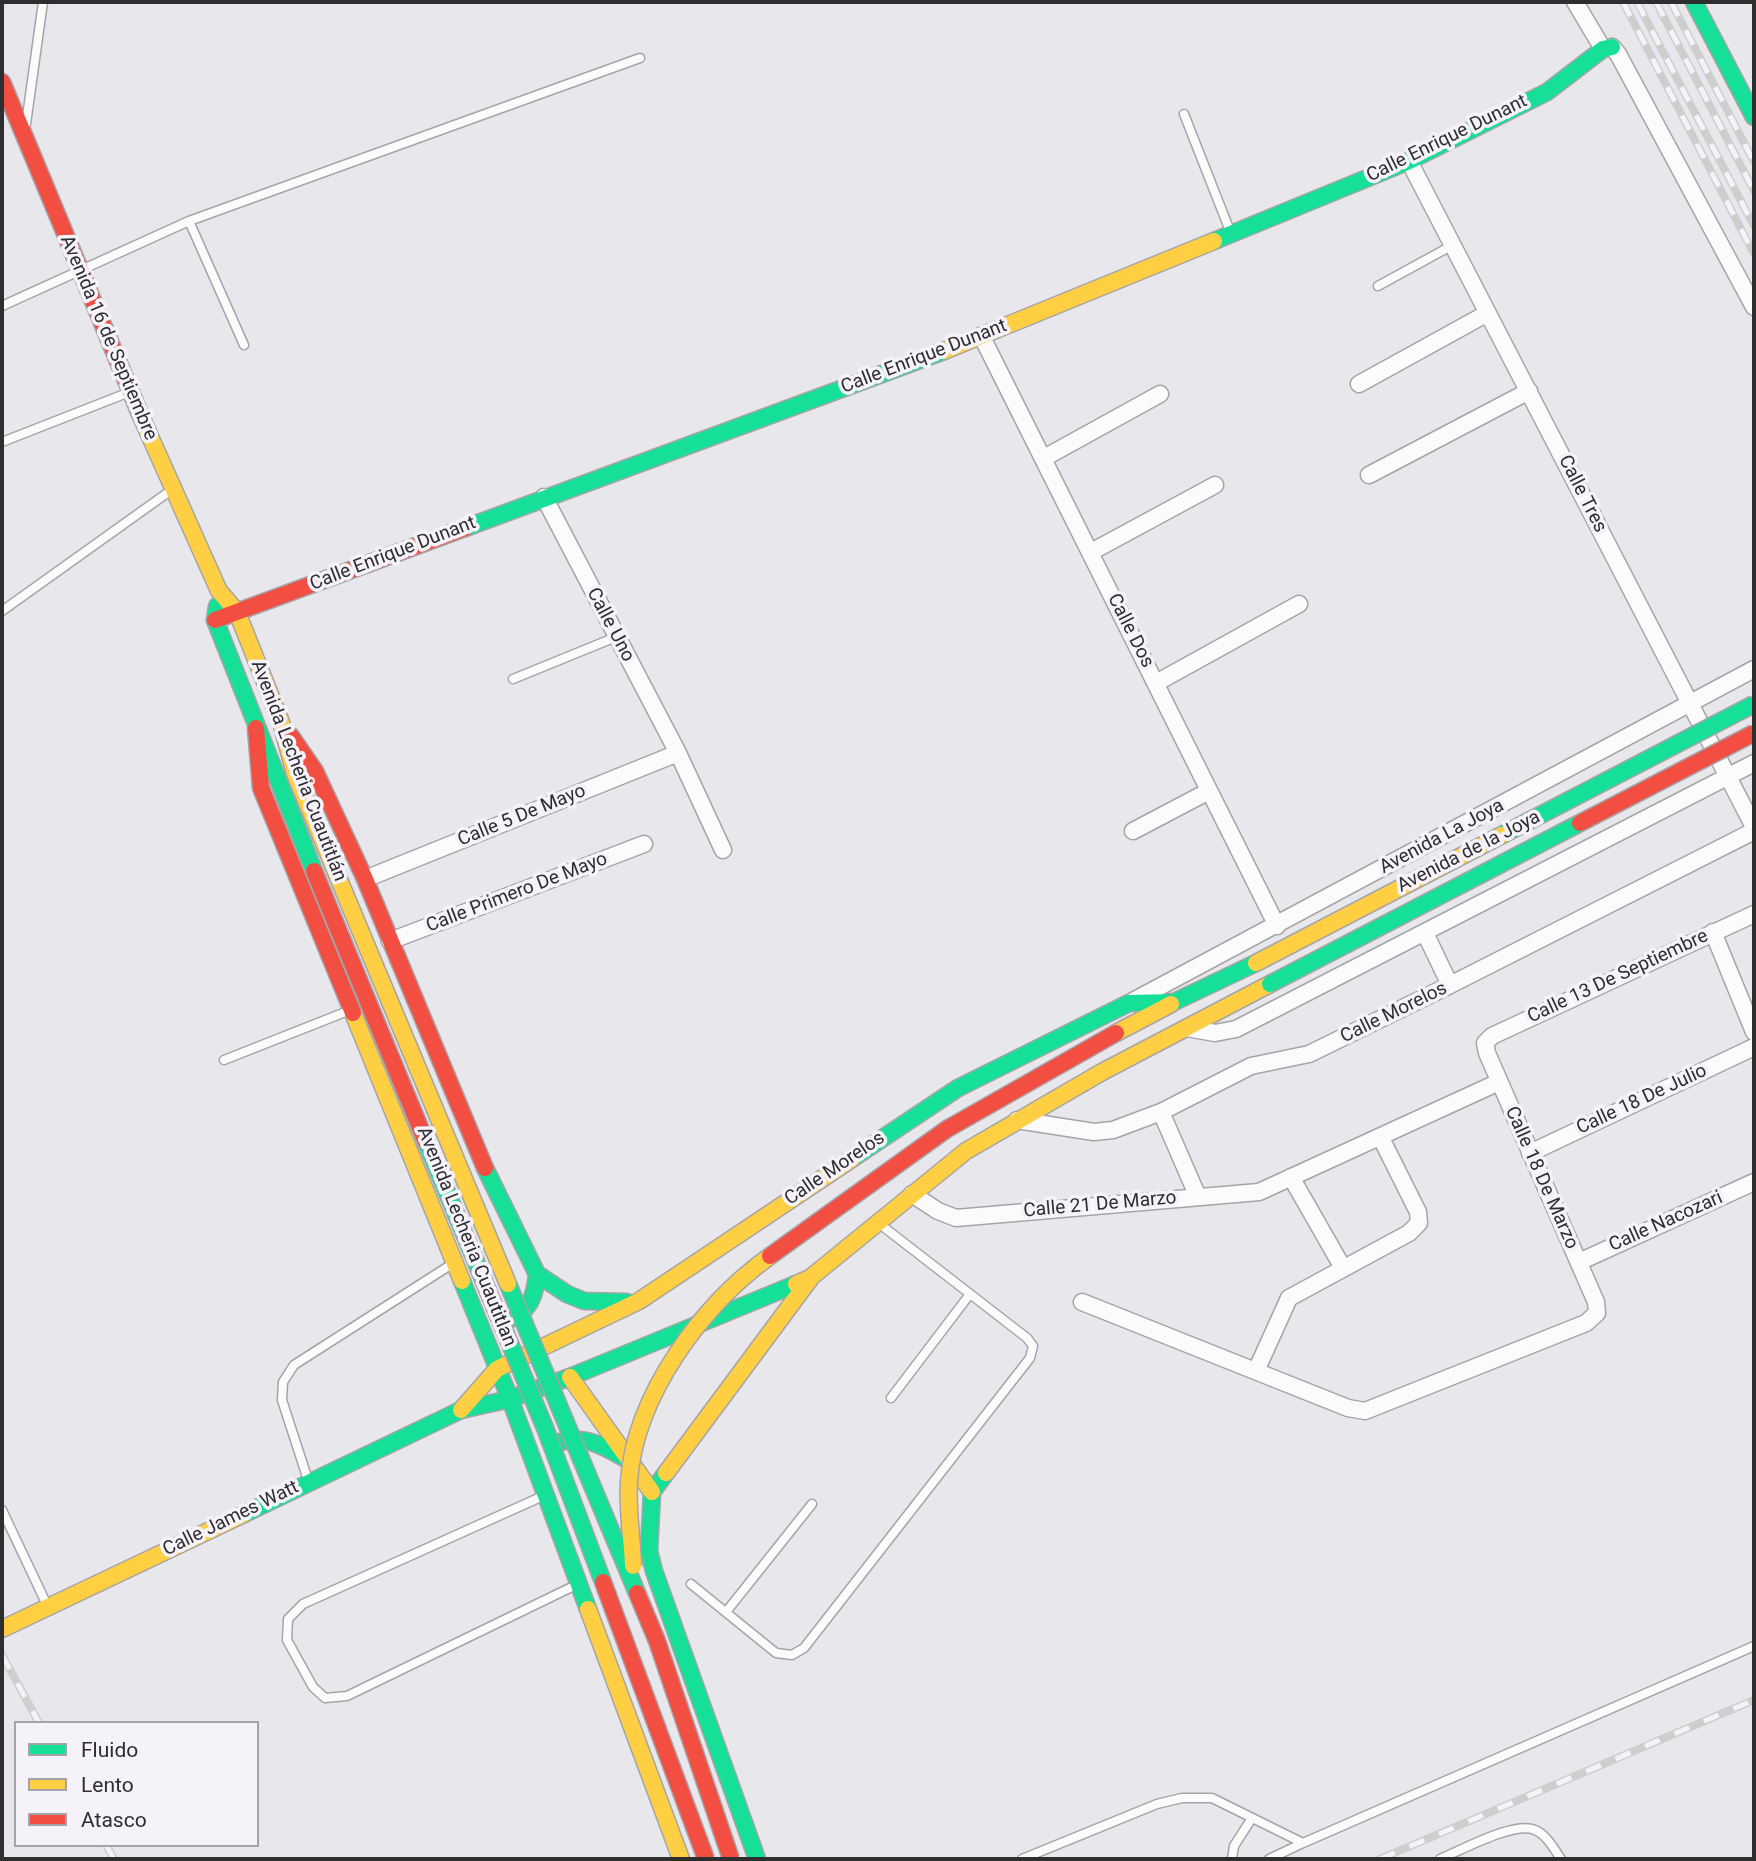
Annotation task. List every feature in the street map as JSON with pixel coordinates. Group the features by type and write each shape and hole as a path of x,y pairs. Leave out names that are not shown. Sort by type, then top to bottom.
{"main road":[{"path":"1694,2 1754,117"},
{"name":"Calle Enrique Dunant","path":"215,620 982,337 1409,161 1546,92 1608,48"},
{"name":"Avenida 16 de Septiembre","path":"2,82 18,139 80,270 172,490 219,591 237,612"},
{"path":"215,620 219,591"},
{"name":"Avenida Lecheria Cuautitlán","path":"237,612 281,722 295,774 360,930"},
{"name":"Avenida Lecheria Cuautitlan","path":"215,620 314,871 545,1429 706,1859"},
{"name":"Avenida de la Joya","path":"648,1704 631,1546 629,1481 635,1441 650,1403 672,1363 707,1311 749,1271 947,1129 988,1104 1178,1000 1256,963 1754,704"},
{"path":"281,722 315,771 365,879 481,1160 537,1274 536,1294 525,1312 502,1322 480,1325"},
{"path":"256,728 261,788 498,1369 681,1859"},
{"name":"Avenida de la Joya","path":"1192,1025 1754,733"},
{"name":"Avenida Lecheria Cuautitlan","path":"360,930 657,1641 731,1859"},
{"name":"Calle Morelos","path":"498,1369 639,1301 958,1088 1129,1003 1178,1000"},
{"path":"757,1859 654,1572 649,1551 652,1492 810,1278 966,1151 1102,1072 1192,1025"},
{"path":"537,1274 567,1294 584,1301 639,1301"},
{"path":"509,1399 570,1377 810,1278"},
{"name":"Calle James Watt","path":"461,1410 498,1369"},
{"path":"570,1377 652,1492"},
{"name":"Calle James Watt","path":"2,1629 461,1410 509,1399"},
{"path":"536,1466 555,1444 567,1438 578,1437 592,1441 631,1461"}],"street":[{"path":"1576,2 1608,48 1618,54 1754,307"},
{"name":"Calle Tres","path":"1409,161 1754,829"},
{"path":"1359,384 1486,314"},
{"name":"Calle Dos","path":"982,337 1277,926"},
{"path":"1369,475 1529,391"},
{"path":"1044,458 1160,394"},
{"path":"1091,552 1215,485"},
{"name":"Calle Uno","path":"544,497 678,753 723,850"},
{"path":"1156,683 1299,604"},
{"name":"Avenida La Joya","path":"1129,1003 1754,669"},
{"name":"Calle 5 De Mayo","path":"365,879 678,753"},
{"path":"1192,1025 1215,1032 1236,1029 1754,763"},
{"path":"1133,831 1209,791"},
{"name":"Calle Morelos","path":"1017,1120 1094,1132 1113,1130 1161,1112 1251,1066 1309,1054 1754,829"},
{"name":"Calle Primero De Mayo","path":"390,941 644,844"},
{"name":"Calle 13 De Septiembre","path":"1485,1043 1492,1036 1754,914"},
{"path":"1713,932 1754,1032"},
{"path":"1425,933 1450,985"},
{"name":"Calle 18 De Marzo","path":"1256,1371 1348,1408 1365,1411 1586,1323 1597,1312 1596,1302 1499,1082 1485,1043"},
{"name":"Calle 18 De Julio","path":"1530,1153 1754,1047"},
{"name":"Calle 21 De Marzo","path":"912,1194 938,1211 956,1218 1259,1192 1499,1082"},
{"path":"1161,1112 1198,1197"},
{"path":"1082,1302 1256,1371 1289,1298 1409,1233 1419,1223 1418,1212 1381,1138"},
{"path":"1291,1177 1343,1268"},
{"name":"Calle Nacozari","path":"1579,1262 1754,1182"}],"lane":[{"path":"18,139 43,2"},
{"path":"2,306 189,221 640,58"},
{"path":"1184,114 1231,234"},
{"path":"189,221 244,345"},
{"path":"1378,286 1451,246"},
{"path":"2,442 130,391"},
{"path":"2,611 172,490"},
{"path":"513,679 616,637"},
{"path":"224,1060 351,1010"},
{"path":"691,1584 776,1653 792,1655 804,1647 1030,1358 1033,1346 1027,1338 877,1222"},
{"path":"308,1482 282,1400 283,1382 288,1374 294,1365 454,1262"},
{"path":"891,1398 970,1294"},
{"path":"546,1495 303,1604 288,1619 287,1640 313,1688 325,1698 347,1696 579,1583"},
{"path":"726,1612 812,1504"},
{"path":"2,1510 48,1608"},
{"path":"1269,1859 1754,1646"},
{"path":"1022,1859 1157,1804 1182,1798 1212,1798 1303,1843"},
{"path":"1231,1859 1234,1846 1252,1818"},
{"path":"1440,1859 1517,1827 1535,1830 1549,1841 1561,1859"}],"railway":[{"path":"1623,2 1754,254"},
{"path":"1637,2 1754,226"},
{"path":"1656,2 1754,191"},
{"path":"1671,2 1754,162"},
{"path":"2,1655 38,1721"},
{"path":"1380,1859 1754,1700"},
{"path":"107,1847 114,1859"}],"traffic: fast":[{"path":"1694,2 1754,117"},
{"path":"1214,241 1409,161 1547,92 1603,49 1612,47"},
{"path":"465,528 944,351"},
{"path":"217,606 215,620 314,871"},
{"path":"1502,835 1754,704"},
{"path":"1270,984 1580,823"},
{"path":"853,1158 958,1088 1129,1003 1174,1002 1256,963"},
{"path":"426,1142 545,1428 603,1582"},
{"path":"485,1168 537,1274 567,1294 584,1301 627,1302"},
{"path":"506,1321 520,1313 529,1303 535,1290 537,1274"},
{"path":"462,1281 510,1399 588,1609"},
{"path":"508,1284 637,1593"},
{"path":"244,1514 461,1410 510,1399 570,1377 796,1284"},
{"path":"557,1443 567,1440 594,1443 628,1460"},
{"path":"666,1473 652,1492 649,1551 757,1859"}],"traffic: slow":[{"path":"944,351 1214,241"},
{"path":"140,414 219,591 237,612 281,722 295,774 360,930"},
{"path":"1256,963 1502,835"},
{"path":"360,930 508,1284"},
{"path":"796,1284 810,1278 966,1151 1102,1072 1270,984"},
{"path":"1116,1033 1171,1004"},
{"path":"353,1013 462,1281"},
{"path":"461,1410 497,1369 639,1301 853,1158"},
{"path":"633,1566 629,1481 634,1449 644,1416 658,1385 697,1326 745,1276 770,1256"},
{"path":"666,1473 810,1279"},
{"path":"570,1377 652,1492"},
{"path":"2,1629 244,1514"},
{"path":"588,1609 681,1859"}],"traffic: jam":[{"path":"2,82 140,414"},
{"path":"215,620 465,528"},
{"path":"256,728 261,788 353,1013"},
{"path":"1580,823 1754,733"},
{"path":"291,736 315,771 365,879 485,1168"},
{"path":"314,871 426,1142"},
{"path":"770,1256 947,1129 1116,1033"},
{"path":"603,1582 706,1859"},
{"path":"637,1593 657,1641 731,1859"}]}
